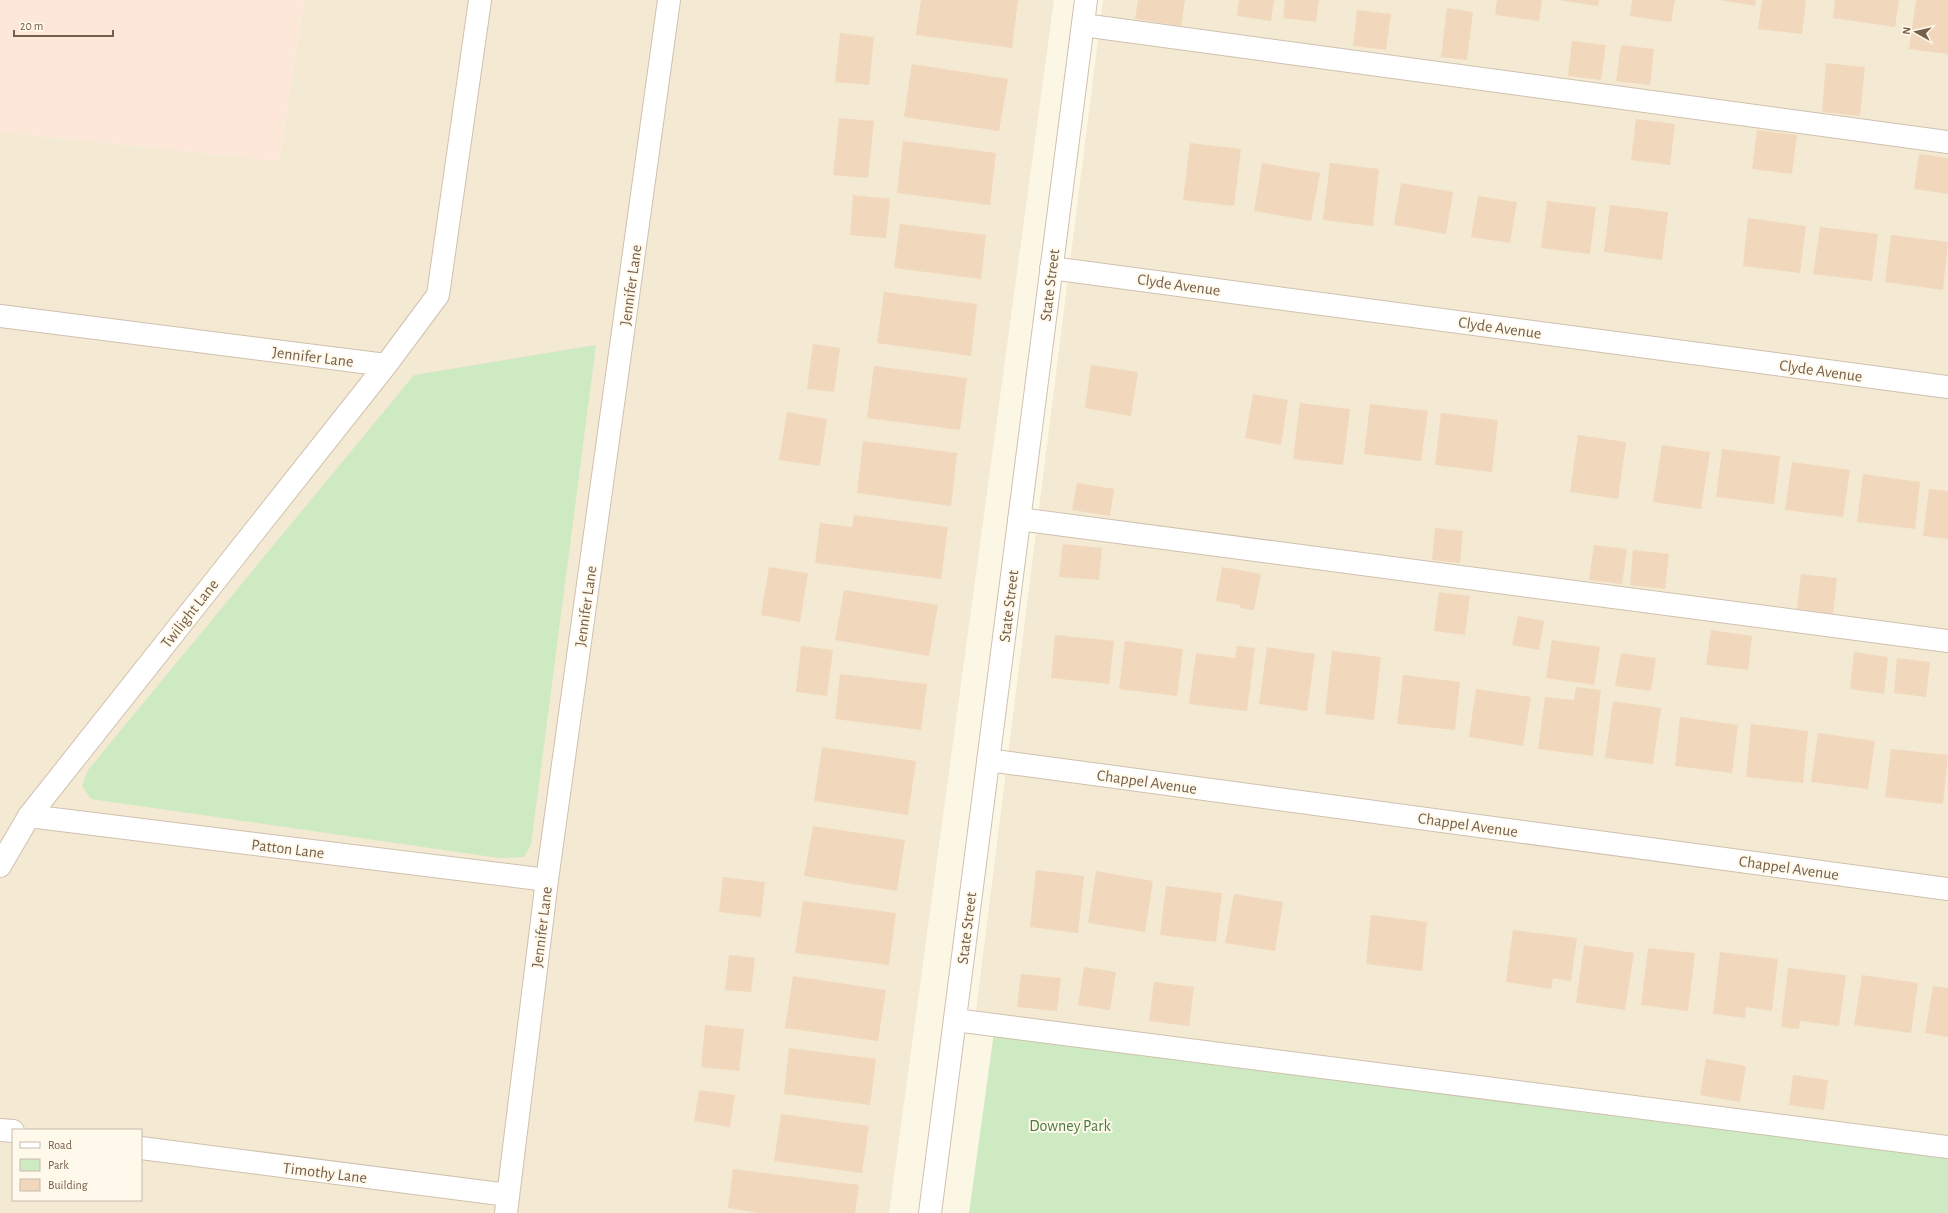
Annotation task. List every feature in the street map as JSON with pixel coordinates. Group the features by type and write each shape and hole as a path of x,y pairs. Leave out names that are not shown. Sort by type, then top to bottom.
{"street":[{"path":"386,365 438,295 480,0"},
{"name":"Jennifer Lane","path":"507,1204 547,880 669,0"},
{"name":"State Street","path":"930,1213 1086,0"},
{"path":"1083,25 1948,142"},
{"name":"Clyde Avenue","path":"1052,268 1948,387"},
{"name":"Jennifer Lane","path":"2,319 386,365"},
{"name":"Twilight Lane","path":"0,866 29,816 386,365"},
{"path":"1019,519 1948,641"},
{"name":"Chappel Avenue","path":"988,760 1948,889"},
{"name":"Patton Lane","path":"29,816 547,880"},
{"path":"955,1020 1948,1147"},
{"path":"0,1130 12,1131"},
{"name":"Timothy Lane","path":"142,1148 507,1204"}],"shaded area":[{"path":"0,0 304,0 279,161 0,132"},
{"path":"304,0 1054,0 889,1213 0,1213 0,132 279,161"},
{"path":"1103,0 1948,0 1948,1159 995,1025 973,1034"}],"green space":[{"path":"596,345 531,845 524,857 499,858 91,799 82,786 88,770 414,375"},
{"name":"Downey Park","path":"995,1025 1948,1159 1948,1213 969,1213"}],"building":[{"path":"921,0 1018,0 1012,48 916,35"},
{"path":"1138,0 1185,0 1181,26 1135,19"},
{"path":"1239,0 1274,0 1271,21 1237,16"},
{"path":"1285,0 1319,0 1316,22 1283,18"},
{"path":"1497,0 1542,0 1539,21 1495,15"},
{"path":"1558,0 1599,0 1598,6"},
{"path":"1632,0 1675,0 1671,22 1630,16"},
{"path":"1719,0 1756,0 1755,6"},
{"path":"1762,0 1806,0 1802,34 1758,29"},
{"path":"1835,0 1899,0 1895,27 1833,18"},
{"path":"1916,0 1948,0 1948,54 1909,49"},
{"path":"1447,8 1473,12 1467,60 1441,57"},
{"path":"1357,10 1391,14 1386,50 1353,46"},
{"path":"840,33 874,37 869,85 835,82"},
{"path":"1572,41 1606,45 1601,80 1568,76"},
{"path":"1621,45 1654,49 1650,85 1616,81"},
{"path":"1826,63 1865,67 1860,116 1822,112"},
{"path":"912,64 1008,79 999,131 904,117"},
{"path":"839,118 874,121 868,178 833,175"},
{"path":"1636,119 1675,124 1670,165 1631,160"},
{"path":"1757,130 1797,135 1792,174 1752,169"},
{"path":"903,141 996,153 990,205 897,193"},
{"path":"1190,143 1241,149 1234,206 1183,200"},
{"path":"1919,154 1948,158 1948,194 1914,189"},
{"path":"1262,163 1320,173 1311,221 1254,211"},
{"path":"1330,163 1379,169 1373,226 1323,220"},
{"path":"1401,183 1453,192 1446,234 1394,225"},
{"path":"853,195 890,199 886,238 850,235"},
{"path":"1478,196 1517,202 1510,243 1471,237"},
{"path":"1547,201 1596,207 1590,254 1541,248"},
{"path":"1610,205 1668,212 1662,260 1604,252"},
{"path":"1748,218 1806,226 1800,273 1743,266"},
{"path":"900,224 986,235 981,279 894,268"},
{"path":"1820,227 1878,234 1872,281 1813,274"},
{"path":"1891,235 1948,242 1943,290 1885,282"},
{"path":"884,292 977,304 971,356 877,343"},
{"path":"813,344 840,348 834,392 807,389"},
{"path":"1091,365 1138,372 1131,416 1085,408"},
{"path":"874,366 967,378 960,430 867,418"},
{"path":"1253,394 1288,400 1281,445 1245,438"},
{"path":"1300,403 1350,409 1343,465 1293,459"},
{"path":"1370,404 1428,411 1421,461 1364,454"},
{"path":"787,412 827,419 820,466 779,460"},
{"path":"1441,413 1498,420 1492,472 1435,465"},
{"path":"1578,435 1626,442 1618,499 1570,492"},
{"path":"863,441 957,453 951,506 857,493"},
{"path":"1662,445 1710,452 1701,509 1653,502"},
{"path":"1722,449 1780,456 1774,504 1716,497"},
{"path":"1792,462 1850,470 1843,517 1785,510"},
{"path":"1863,474 1920,482 1915,529 1857,522"},
{"path":"1077,483 1114,489 1110,516 1072,510"},
{"path":"1929,489 1948,491 1948,539 1923,536"},
{"path":"854,515 948,527 941,579 815,563 820,523 852,527"},
{"path":"1435,528 1463,531 1460,563 1432,560"},
{"path":"1063,544 1102,548 1099,580 1059,577"},
{"path":"1594,545 1627,549 1622,584 1589,580"},
{"path":"1633,550 1669,554 1665,589 1630,585"},
{"path":"769,567 808,573 800,622 761,615"},
{"path":"1222,567 1261,574 1254,610 1240,608 1240,605 1216,601"},
{"path":"1801,574 1837,578 1833,614 1797,609"},
{"path":"844,590 938,605 929,656 835,640"},
{"path":"1439,592 1470,596 1465,635 1434,631"},
{"path":"1518,616 1544,621 1539,650 1512,645"},
{"path":"1711,630 1752,636 1748,670 1706,665"},
{"path":"1055,635 1114,641 1109,684 1051,678"},
{"path":"1552,640 1600,647 1594,685 1546,678"},
{"path":"1125,641 1183,649 1177,696 1119,689"},
{"path":"801,646 833,650 827,696 796,692"},
{"path":"1237,646 1255,648 1247,711 1189,704 1196,653 1235,658"},
{"path":"1267,647 1315,654 1307,711 1259,704"},
{"path":"1332,651 1381,657 1374,720 1325,714"},
{"path":"1854,652 1888,657 1884,694 1850,689"},
{"path":"1621,653 1656,658 1651,691 1615,686"},
{"path":"1897,658 1930,662 1926,697 1894,693"},
{"path":"840,674 927,684 921,730 835,719"},
{"path":"1403,675 1460,682 1455,730 1397,724"},
{"path":"1576,687 1601,690 1593,756 1538,749 1545,697 1574,700"},
{"path":"1476,689 1531,697 1523,746 1469,737"},
{"path":"1613,701 1661,708 1653,764 1605,758"},
{"path":"1680,717 1738,725 1732,773 1675,766"},
{"path":"1751,724 1808,731 1803,783 1746,777"},
{"path":"1818,733 1875,741 1868,789 1811,782"},
{"path":"822,747 916,761 908,815 814,801"},
{"path":"1891,749 1948,755 1943,804 1885,797"},
{"path":"813,826 905,840 897,891 804,876"},
{"path":"1036,870 1084,876 1078,933 1030,927"},
{"path":"1096,871 1153,881 1145,932 1088,923"},
{"path":"723,877 765,882 761,917 719,912"},
{"path":"1166,886 1222,893 1216,942 1160,935"},
{"path":"1234,894 1283,902 1275,951 1225,943"},
{"path":"803,901 896,913 889,965 795,953"},
{"path":"1371,915 1427,922 1422,971 1366,964"},
{"path":"1513,930 1577,938 1571,981 1553,978 1551,989 1506,982"},
{"path":"1584,945 1634,953 1625,1010 1576,1003"},
{"path":"1648,948 1695,953 1688,1011 1641,1005"},
{"path":"1720,952 1778,959 1772,1011 1746,1007 1745,1018 1713,1014"},
{"path":"729,955 755,958 751,992 725,990"},
{"path":"1084,967 1116,972 1110,1010 1078,1005"},
{"path":"1788,968 1846,975 1839,1026 1800,1021 1799,1029 1781,1027"},
{"path":"1021,974 1061,978 1057,1011 1017,1007"},
{"path":"1862,975 1918,983 1911,1033 1854,1025"},
{"path":"793,976 886,990 878,1041 785,1028"},
{"path":"1154,982 1194,987 1189,1026 1149,1021"},
{"path":"1933,986 1948,988 1948,1037 1925,1033"},
{"path":"705,1025 744,1029 739,1071 701,1067"},
{"path":"789,1048 876,1059 870,1105 784,1094"},
{"path":"1706,1059 1746,1066 1740,1102 1700,1095"},
{"path":"1793,1075 1828,1080 1824,1110 1789,1105"},
{"path":"699,1090 735,1095 730,1127 694,1121"},
{"path":"781,1114 869,1126 862,1173 774,1161"},
{"path":"733,1169 859,1185 855,1213 759,1213 728,1208"}]}
